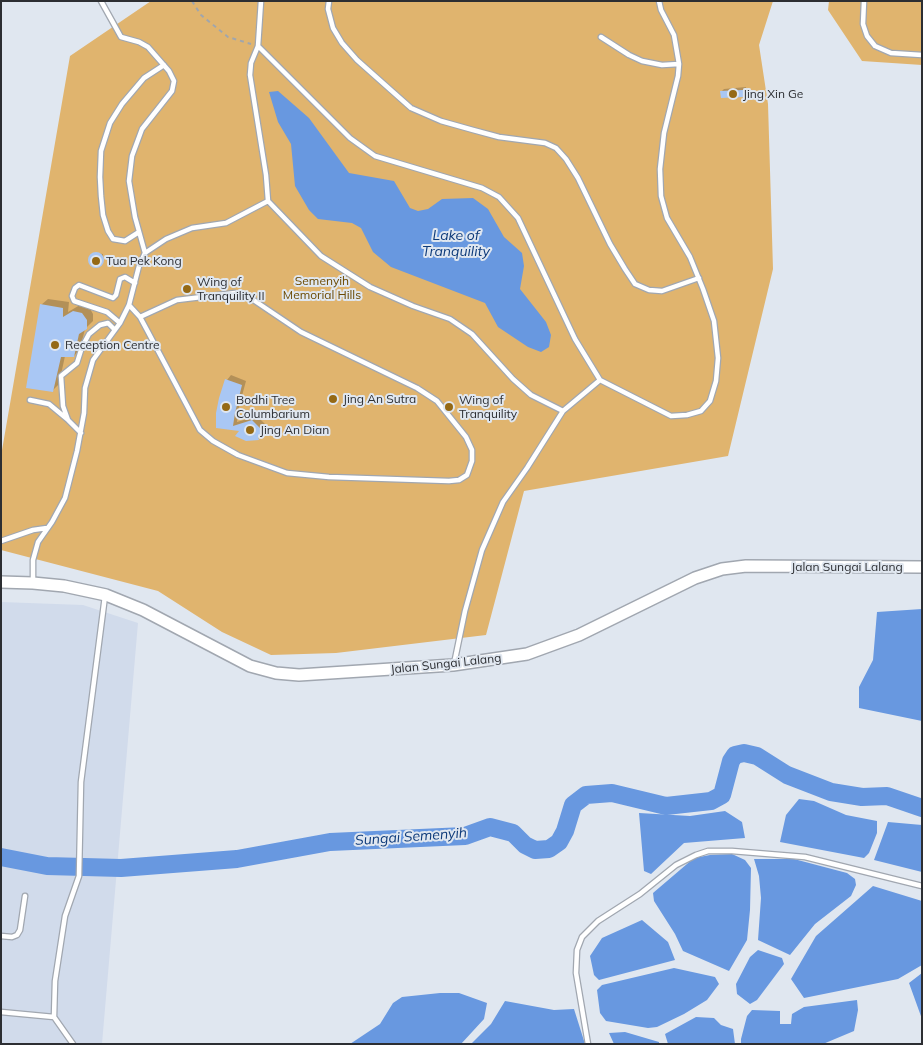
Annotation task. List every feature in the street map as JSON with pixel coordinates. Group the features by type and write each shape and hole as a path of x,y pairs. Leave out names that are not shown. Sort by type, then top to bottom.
{"street":[{"name":"Jalan Sungai Lalang","path":"1,582 64,586 106,595 144,610 250,666 276,673 299,675 453,665 499,659 545,649 579,635 695,578 722,569 746,566 922,567"}],"lane":[{"path":"101,1 121,37 139,42 148,47 164,65 174,81 172,91 142,128 132,156 129,181 145,253"},
{"path":"261,1 258,46 251,63 250,75 266,175 268,201 321,256 370,287 413,306 450,319 472,334 513,379 531,395 563,411"},
{"path":"329,1 328,9 333,28 342,43 357,60 411,108 441,121 473,130 499,137 545,143 556,148 566,159 578,178 610,244 635,284 649,290 662,291 699,278"},
{"path":"258,46 350,138 374,156 482,188 498,197 518,218 575,340 600,380 671,416 687,415 701,411 710,401 716,381 718,358 714,321 690,257 667,218 662,196 660,169 664,133 678,76 679,64 674,35 661,10 659,1"},
{"path":"864,1 862,24 867,36 876,46 891,53 922,55"},
{"path":"602,37 629,55 642,61 662,65 679,64"},
{"path":"139,232 125,241 114,238 108,231 103,215 101,196 101,151 110,123 122,104 144,78 164,65"},
{"path":"33,583 33,560 38,542 65,498 81,432 85,388 93,360 120,323 129,305 139,266 145,253 166,239 192,228 226,222 268,201"},
{"path":"120,323 107,312 74,302 72,296 75,288 79,285 113,298 116,295 120,279 125,277 135,283"},
{"path":"129,305 140,317 200,430 212,441 238,454 287,473 329,478 449,481 459,480 467,475 472,461 472,450 466,437 437,401 417,388 301,332 252,299 235,293 177,300 140,317"},
{"path":"68,420 63,406 61,376 77,363 89,334 100,325 108,323 115,330"},
{"path":"453,665 465,611 482,550 503,502 563,411 600,380"},
{"path":"30,400 49,404 81,432"},
{"path":"1,541 33,530 47,528"},
{"path":"73,1044 54,1017 54,981 64,925 79,876 81,782 106,595"},
{"path":"588,1044 576,974 577,950 582,937 598,921 640,894 676,865 696,855 708,851 732,851 805,857 922,886"},
{"path":"1,936 12,937 17,935 20,930 24,896"},
{"path":"1,1012 54,1017"}],"path":[{"path":"192,1 201,16 228,37 258,46"}],"shaded area":[{"path":"1,602 83,605 138,623 102,1044 1,1044"}],"green space":[{"name":"Semenyih Memorial Hills","path":"151,1 773,1 759,45 768,104 773,269 728,456 524,491 486,635 336,653 271,655 222,632 158,591 1,550 1,456 70,56"},
{"path":"829,1 922,1 922,65 862,61 828,10"}],"water":[{"name":"Lake of Tranquility","path":"278,91 309,118 349,173 394,181 410,208 418,211 428,209 442,199 473,198 488,209 504,237 522,253 524,266 520,289 546,322 551,335 549,347 541,352 528,347 498,327 485,303 391,267 373,252 361,228 352,223 318,219 309,210 295,186 291,144 278,122 269,92"},
{"path":"922,609 922,721 859,708 859,687 873,660 877,612"},
{"path":"799,799 814,801 846,815 877,821 877,833 869,853 864,858 780,842 786,815"},
{"path":"725,811 742,822 745,838 684,843 651,874 644,871 639,813 690,816"},
{"path":"888,822 922,825 922,872 874,860"},
{"path":"732,854 745,860 751,868 750,910 747,940 729,971 683,951 675,934 654,901 653,893 694,858"},
{"path":"754,859 794,859 847,873 855,879 856,885 851,896 815,924 790,955 758,940 761,898 759,876"},
{"path":"873,886 922,901 922,965 898,979 804,998 791,979 816,936"},
{"path":"642,920 668,942 675,960 599,980 594,975 590,956 602,938"},
{"path":"758,950 782,958 784,964 757,1000 750,1004 737,994 736,984 750,957"},
{"path":"674,968 715,977 719,984 707,1000 657,1027 648,1028 606,1021 600,1013 597,990 602,985"},
{"path":"922,973 922,1019 909,983"},
{"path":"459,993 487,1003 484,1019 461,1044 350,1044 380,1024 393,1003 402,997"},
{"path":"857,1000 858,1010 854,1031 823,1044 741,1044 747,1016 752,1010 780,1011 780,1024 791,1024 792,1014 804,1007"},
{"path":"505,1001 554,1010 574,1009 585,1044 471,1044 491,1024"},
{"path":"696,1017 714,1018 721,1025 733,1029 735,1044 668,1044 665,1034"},
{"path":"625,1032 659,1042 659,1044 614,1044 609,1033"}],"building":[{"name":"Jing Xin Ge","path":"743,90 744,97 721,98 720,91"},
{"name":"Tua Pek Kong","path":"96,252 102,254 104,260 102,266 96,268 90,266 88,260 90,254"},
{"name":"Reception Centre","path":"40,304 63,308 63,317 73,311 82,313 87,320 87,329 79,334 74,357 61,357 53,392 26,388"},
{"name":"Bodhi Tree Columbarium","path":"225,379 242,385 233,426 252,420 265,433 258,437 259,440 246,441 235,436 239,431 216,428 216,413"}],"waterway":[{"name":"Sungai Semenyih","path":"1,857 47,866 121,868 237,859 330,842 465,836 490,827 513,833 525,845 535,850 549,849 559,842 565,831 573,805 586,795 612,793 666,806 711,801 722,795 731,761 735,755 744,753 757,756 787,775 831,792 862,797 887,796 922,808"}],"place":[{"name":"Jing Xin Ge","path":"733,94"},
{"name":"Tua Pek Kong","path":"96,261"},
{"name":"Wing of Tranquility II","path":"187,289"},
{"name":"Reception Centre","path":"55,345"},
{"name":"Jing An Sutra","path":"333,399"},
{"name":"Bodhi Tree Columbarium","path":"226,407"},
{"name":"Wing of Tranquility","path":"449,407"},
{"name":"Jing An Dian","path":"250,430"}]}
